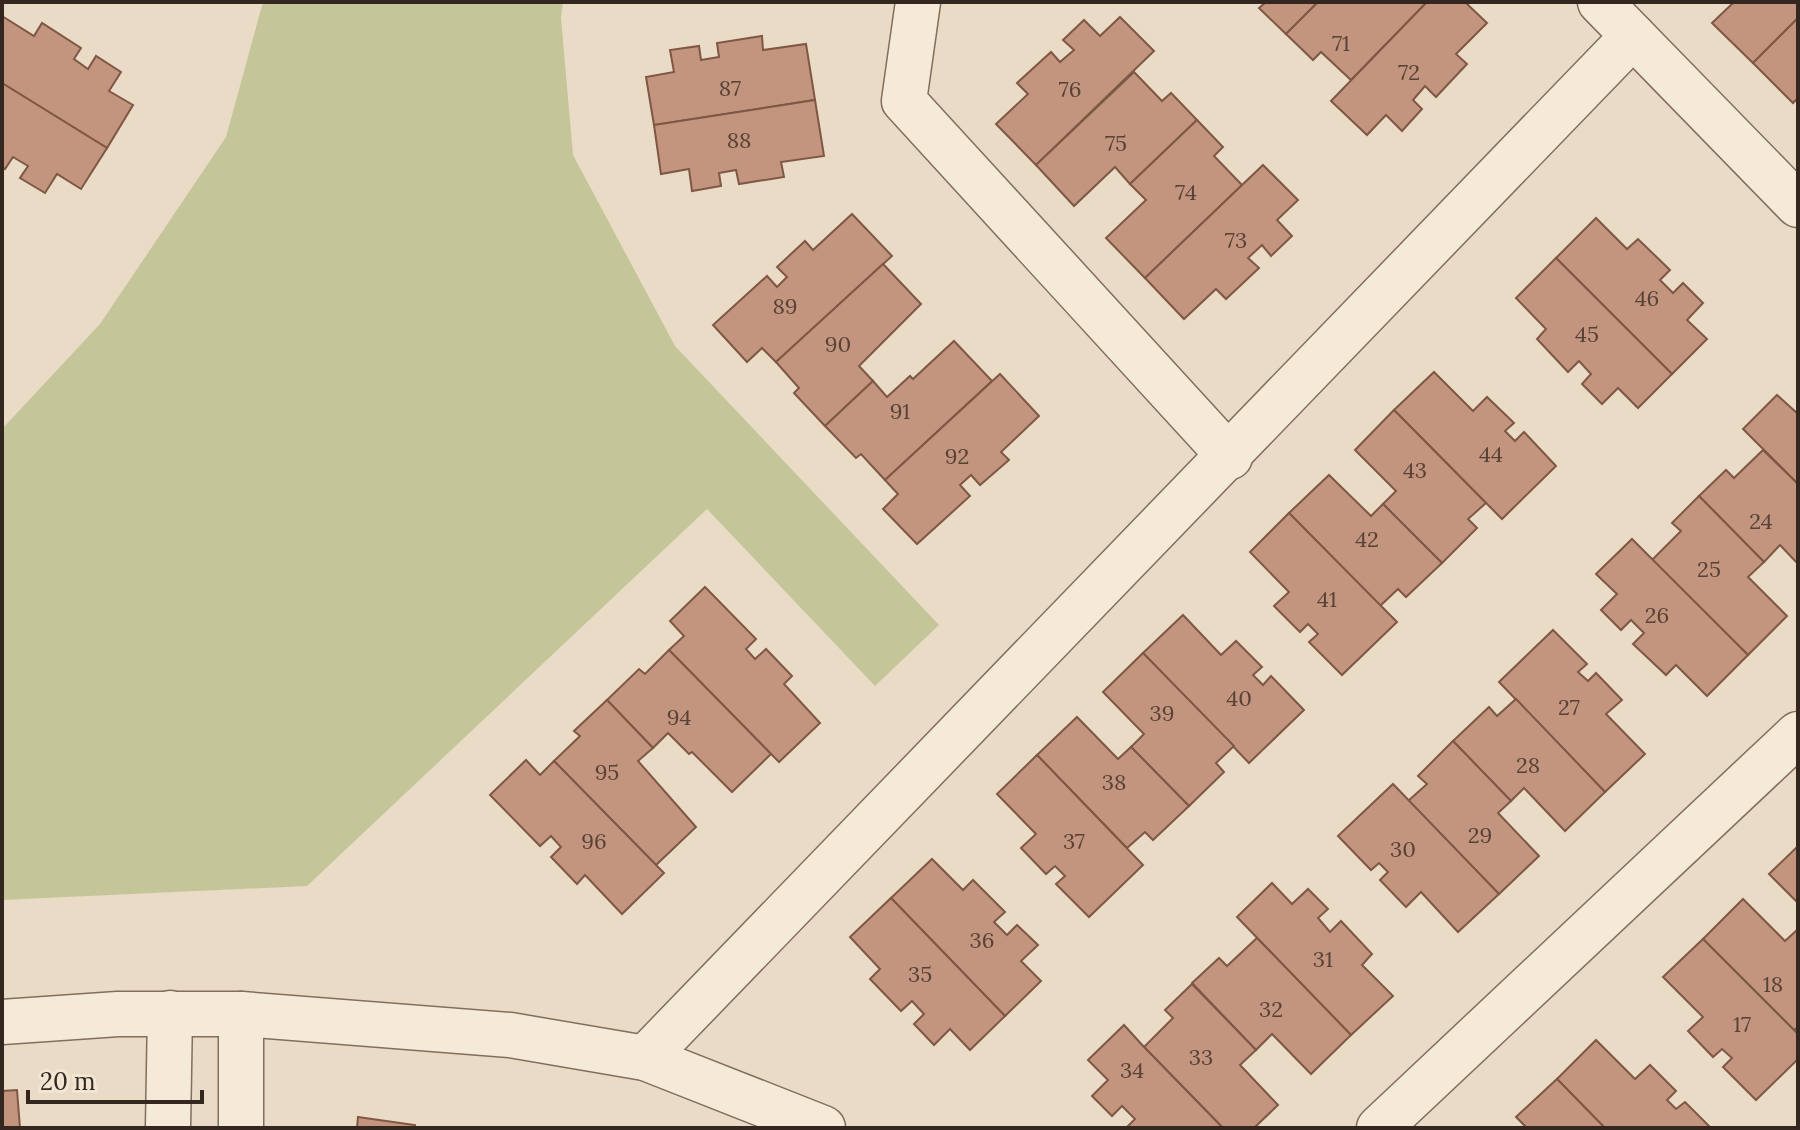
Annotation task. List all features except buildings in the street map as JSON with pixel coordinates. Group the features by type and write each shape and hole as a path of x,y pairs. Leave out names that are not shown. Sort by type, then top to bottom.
{"street":[{"path":"918,2 904,101 1230,457"},
{"path":"1600,2 1798,205"},
{"path":"645,1058 1230,457 1633,36"},
{"path":"1379,1128 1798,734"},
{"path":"2,1022 170,1013 241,1014 510,1035 645,1058 823,1128"},
{"path":"168,1128 170,1013"},
{"path":"241,1014 241,1128"}],"green space":[{"path":"263,2 563,2 561,18 573,155 675,346 939,625 875,686 707,509 307,886 2,900 2,429 100,324 226,137"}]}
